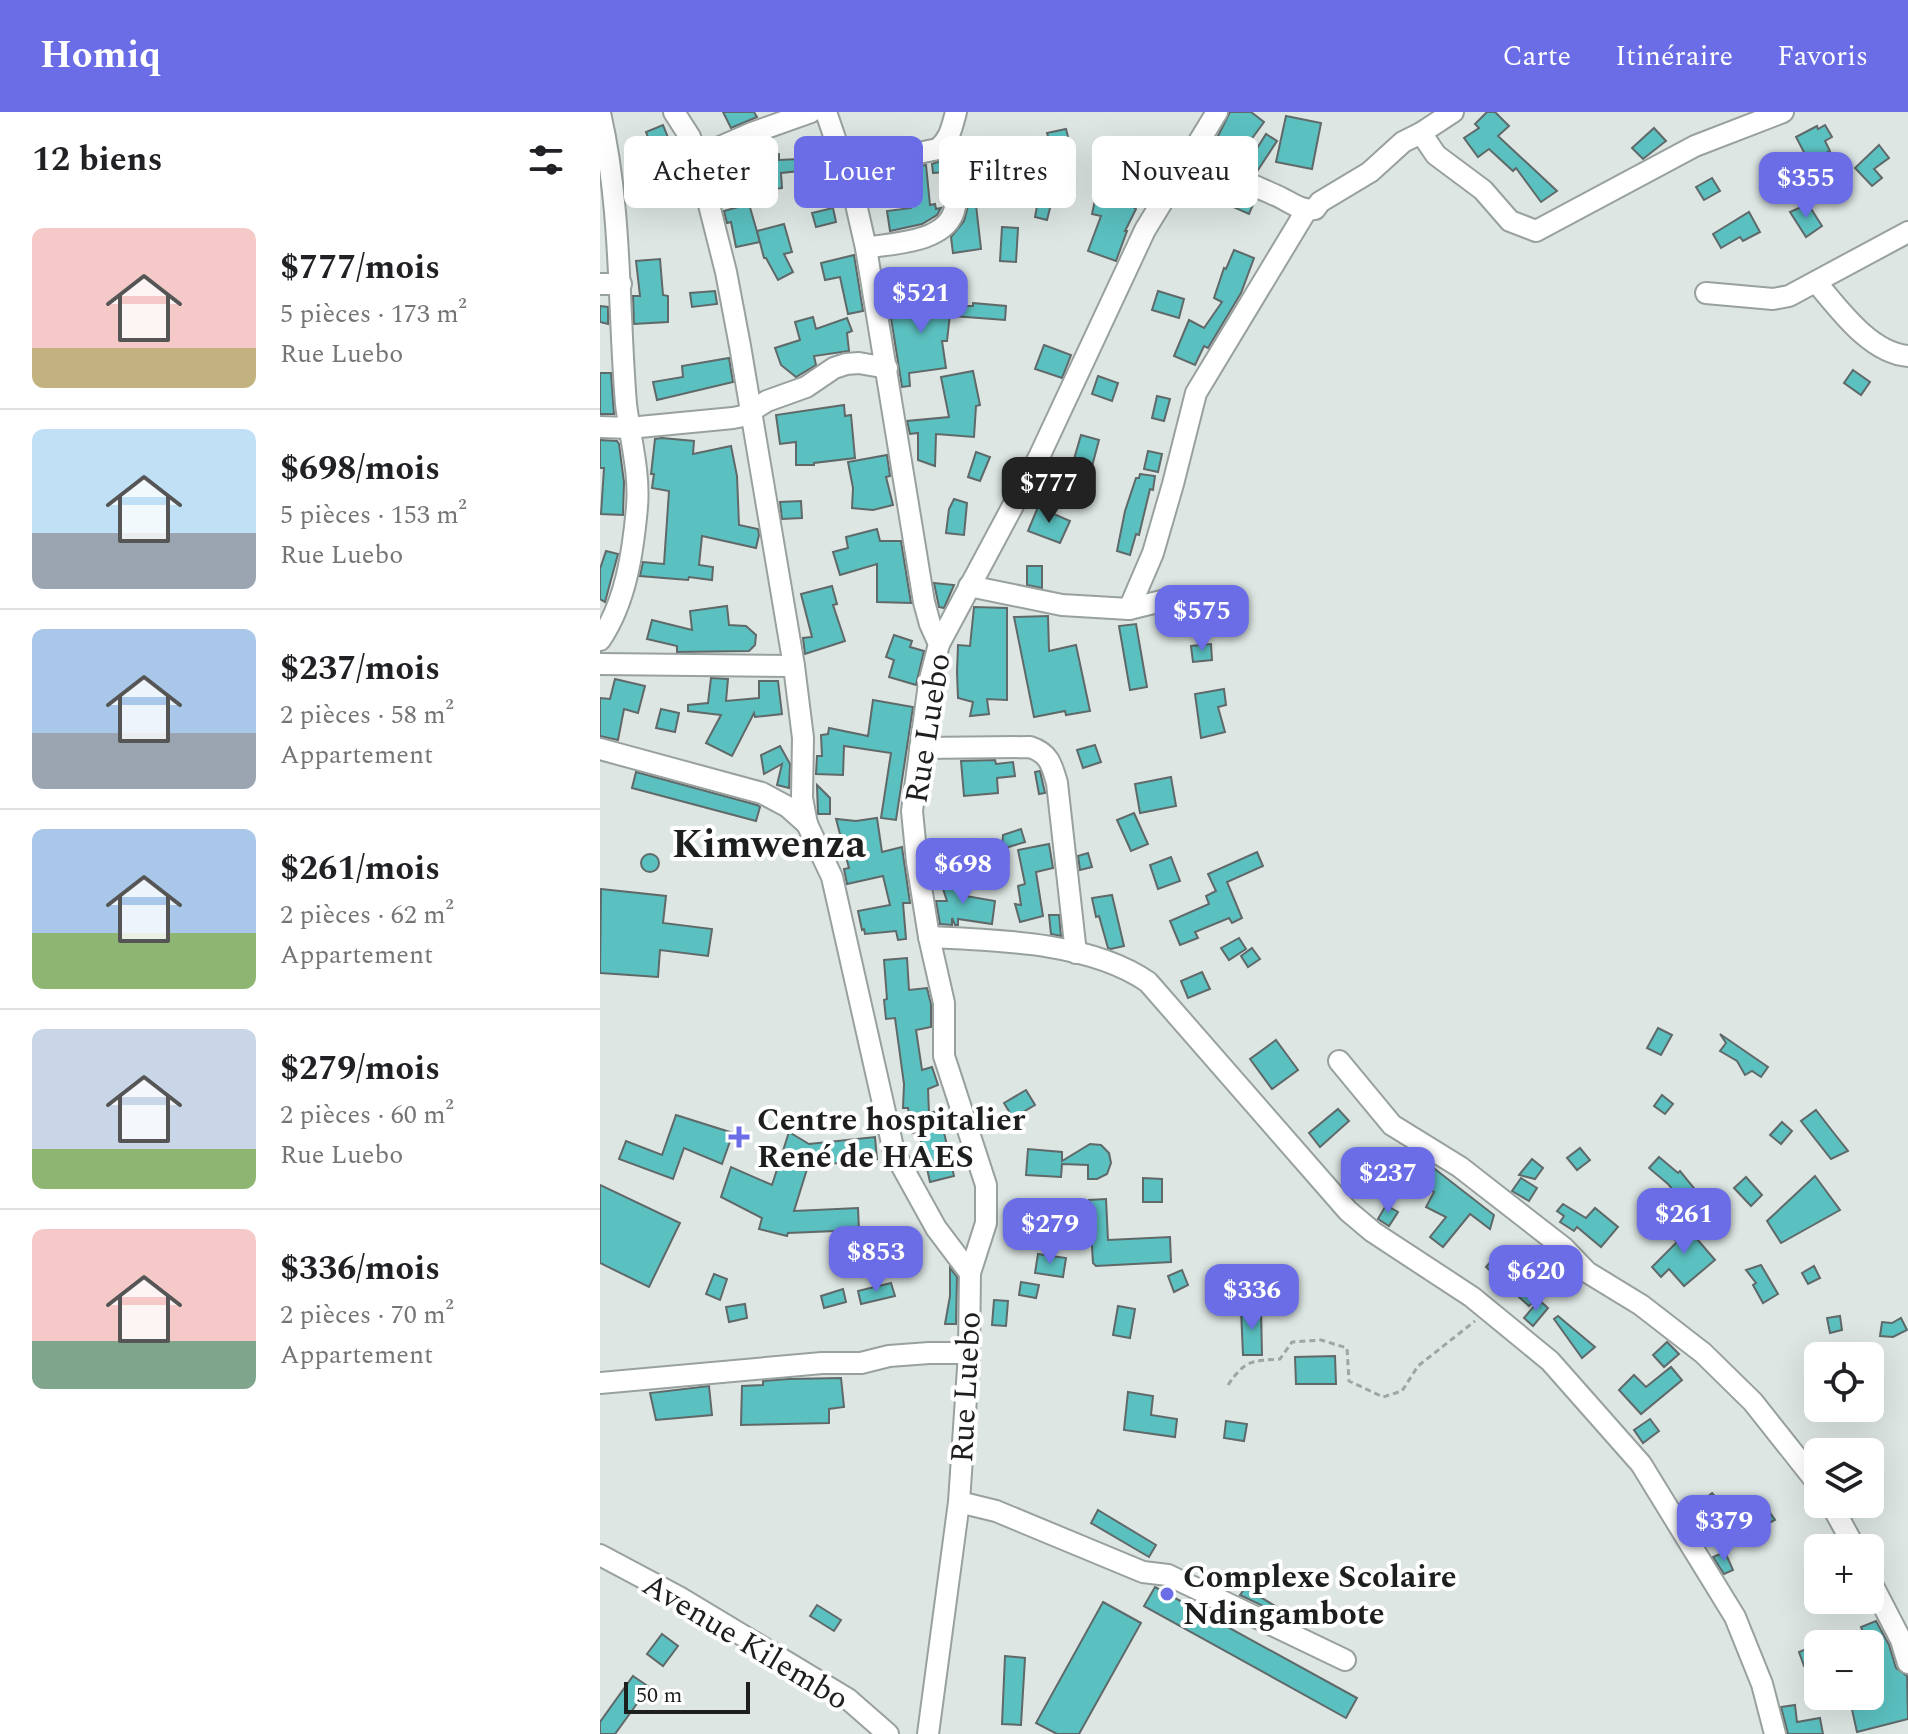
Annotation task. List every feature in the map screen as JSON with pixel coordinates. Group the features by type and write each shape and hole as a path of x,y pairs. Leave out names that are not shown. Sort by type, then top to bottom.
{"street":[{"path":"674,112 689,136"},
{"path":"745,136 811,112"},
{"path":"826,112 835,136"},
{"path":"923,152 938,149 946,142 956,112"},
{"name":"Rue Luebo","path":"1203,136 1217,112"},
{"path":"1258,188 1306,211 1315,209 1320,202 1370,172 1403,142 1453,112"},
{"path":"1421,133 1436,155 1483,190 1510,221 1536,231 1695,146 1783,112"},
{"path":"600,113 610,284 636,469 637,506 630,562 607,605 603,636 612,655 609,664 794,666"},
{"path":"710,208 726,272 794,666 803,738 802,798 807,824 832,877 894,1152 936,1228 970,1273"},
{"path":"856,208 887,368 924,602 939,644"},
{"path":"866,248 929,235 940,230 955,208"},
{"name":"Rue Luebo","path":"928,1734 959,1502 969,1353 970,1273 986,1223 986,1185 944,1056 944,1003 929,937 912,811 929,683 939,644 1039,457 1145,230 1159,208"},
{"path":"1129,609 1153,553 1196,393 1306,211"},
{"path":"1706,293 1773,299 1789,296 1908,232"},
{"path":"1816,282 1865,337 1894,354 1908,356"},
{"path":"600,427 629,428 733,418 806,387 834,368 846,364 887,368"},
{"path":"969,586 1038,602 1129,609 1170,599"},
{"path":"920,748 1030,747 1052,763 1076,953"},
{"path":"600,749 762,793 788,807 807,824"},
{"path":"929,937 1012,940 1076,953 1131,970 1148,982 1348,1211 1373,1232 1486,1308 1550,1361 1641,1464 1735,1617 1762,1684 1775,1734"},
{"path":"1339,1061 1392,1125 1460,1167 1564,1248 1587,1272 1641,1305 1703,1353 1753,1402 1804,1465"},
{"path":"600,1383 861,1363 902,1355 969,1353"},
{"path":"959,1502 996,1511 1143,1572 1168,1575 1345,1660"},
{"name":"Avenue Kilembo","path":"600,1555 679,1597 848,1699 888,1734"},
{"path":"1884,1607 1901,1640 1908,1663"}],"path":[{"path":"1228,1385 1241,1366 1280,1359 1292,1342 1321,1340 1347,1348 1349,1381 1383,1397 1402,1391 1418,1366 1474,1322 1486,1308"}],"building":[{"path":"723,112 754,112 757,117 731,128"},
{"path":"1230,112 1251,112 1264,122 1254,136 1218,136"},
{"path":"1487,112 1495,112 1509,126 1498,136 1557,191 1541,202 1516,168 1513,171 1489,149 1478,157 1464,138 1479,128 1475,124"},
{"path":"1286,116 1321,123 1312,169 1276,162"},
{"path":"663,125 667,136 647,136 646,132"},
{"path":"1825,125 1832,137 1825,141 1830,151 1809,162 1796,137"},
{"path":"1654,128 1666,141 1643,159 1632,148"},
{"path":"1066,129 1068,136 1048,136 1047,133"},
{"path":"1266,134 1277,141 1258,170 1258,147"},
{"path":"1879,145 1889,158 1874,169 1882,178 1872,186 1855,168"},
{"path":"778,154 779,160 794,159 794,172 781,173 782,188 778,188"},
{"path":"1779,158 1787,170 1775,178 1767,166"},
{"path":"939,162 939,173 933,173 932,164"},
{"path":"926,165 930,205 941,208 937,215 922,224 890,231 887,211 923,208 923,166"},
{"path":"1712,178 1720,191 1704,200 1696,187"},
{"path":"1808,204 1822,226 1806,237 1790,212"},
{"path":"750,208 760,242 736,247 731,222 727,223 724,211"},
{"path":"833,208 836,222 816,227 812,213"},
{"path":"967,208 976,208 981,249 953,253 951,237 964,221"},
{"path":"1037,208 1050,208 1047,220 1035,217"},
{"path":"1093,208 1136,209 1116,261 1088,251 1101,216 1092,214"},
{"path":"1236,208 1252,208 1249,214"},
{"path":"1749,212 1760,232 1743,241 1740,237 1721,248 1713,234"},
{"path":"784,224 792,252 784,254 793,272 778,280 764,258 757,231"},
{"path":"1002,227 1018,228 1016,262 1000,261"},
{"path":"1234,250 1254,258 1241,293 1208,348 1204,346 1195,365 1174,356 1189,320 1204,328 1222,302 1214,298"},
{"path":"854,255 863,311 848,314 840,277 825,280 821,263"},
{"path":"660,259 663,295 668,296 668,322 634,324 633,296 640,296 636,261"},
{"path":"930,289 939,304 951,305 947,341 942,341 946,368 909,373 910,386 902,387 891,318 899,316 896,303 913,299"},
{"path":"715,291 717,304 692,307 690,293"},
{"path":"1158,291 1184,299 1179,318 1152,310"},
{"path":"973,303 1006,306 1005,320 953,316 953,306 973,306"},
{"path":"600,306 608,307 608,324 600,322"},
{"path":"813,317 816,329 847,318 852,331 847,333 849,351 814,356 816,365 796,377 781,365 775,348 800,340 795,322"},
{"path":"1044,345 1071,355 1062,378 1035,369"},
{"path":"729,358 733,382 657,400 653,382 683,377 682,366"},
{"path":"1853,370 1870,382 1861,395 1844,383"},
{"path":"973,371 980,405 976,406 974,437 936,434 935,466 918,460 918,433 910,434 907,421 949,417 941,377"},
{"path":"600,373 611,373 614,414 600,414"},
{"path":"1098,376 1118,383 1112,401 1092,394"},
{"path":"1157,396 1170,399 1164,421 1152,418"},
{"path":"844,405 845,416 851,415 855,458 796,465 796,442 780,444 776,415"},
{"path":"1081,435 1099,440 1090,474 1078,497 1066,492 1076,467 1072,466"},
{"path":"655,439 694,441 693,454 731,446 737,476 739,525 758,529 759,535 756,548 702,536 699,565 713,567 712,580 640,576 643,562 664,564 669,491 652,488 654,474 651,474"},
{"path":"600,440 617,441 619,444 624,482 623,515 601,514 604,468 600,468"},
{"path":"1148,451 1162,454 1158,472 1144,469"},
{"path":"976,452 990,457 980,481 968,477"},
{"path":"887,455 890,476 886,477 893,505 873,510 852,508 853,488 848,462"},
{"path":"1140,474 1155,476 1139,535 1136,534 1130,555 1117,551 1125,511"},
{"path":"954,499 967,503 964,535 946,533 949,509"},
{"path":"801,501 802,518 782,519 780,502"},
{"path":"1038,507 1070,521 1060,543 1028,531"},
{"path":"877,529 880,541 901,541 911,603 877,602 877,564 840,575 833,552 848,548 846,537"},
{"path":"606,551 618,554 605,602 600,599 600,569"},
{"path":"1027,566 1042,566 1042,588 1027,585"},
{"path":"934,583 954,585 944,608 939,607"},
{"path":"832,586 837,604 833,605 845,641 805,654 803,638 812,637 801,594"},
{"path":"727,606 729,625 746,626 756,635 755,645 749,651 677,652 677,646 647,639 652,620 692,630 690,611"},
{"path":"974,607 1007,608 1007,700 987,699 989,714 970,716 973,702 958,698 957,672 958,645 970,646"},
{"path":"1048,616 1049,651 1076,645 1090,711 1066,715 1065,711 1034,717 1014,617"},
{"path":"1136,624 1147,687 1130,690 1119,626"},
{"path":"894,635 912,641 910,647 924,651 916,685 889,677 894,660 886,657"},
{"path":"1211,644 1212,660 1193,662 1191,646"},
{"path":"711,678 728,679 726,701 759,698 759,681 778,681 782,714 755,717 754,713 732,756 706,743 721,715 688,711 688,705 708,703"},
{"path":"615,679 645,686 638,713 624,709 618,740 600,736 600,698 610,699"},
{"path":"1224,689 1226,705 1218,707 1225,732 1201,738 1195,694"},
{"path":"873,700 913,707 896,820 881,818 891,753 844,746 843,775 816,774 817,756 822,756 821,735 828,734 829,728 868,736"},
{"path":"661,709 679,713 675,732 656,728"},
{"path":"1095,745 1101,762 1083,768 1077,750"},
{"path":"780,746 790,764 789,788 777,785 782,764 764,774 761,755"},
{"path":"995,760 996,764 1013,762 1015,776 997,778 998,793 964,796 961,761"},
{"path":"1040,771 1045,793 1039,794 1035,772"},
{"path":"636,772 757,805 760,807 756,821 632,788"},
{"path":"1171,777 1176,806 1140,813 1135,784"},
{"path":"817,785 830,798 830,814 818,814"},
{"path":"1134,813 1148,844 1131,851 1117,820"},
{"path":"877,818 882,852 902,847 910,903 903,903 906,939 898,940 896,931 865,934 862,930 858,911 890,905 883,876 847,884 844,869 849,868 836,819 856,821"},
{"path":"1021,829 1025,842 1002,849 1003,835"},
{"path":"975,839 993,844 987,867 969,863"},
{"path":"1049,844 1053,868 1036,872 1043,916 1020,922 1015,904 1021,905 1018,886 1025,884 1018,850"},
{"path":"1257,852 1263,866 1227,882 1242,918 1232,923 1229,918 1195,932 1198,938 1180,945 1170,921 1209,904 1206,896 1216,891 1208,874"},
{"path":"1088,853 1092,867 1080,870 1078,856"},
{"path":"650,854 659,863 650,872 641,863"},
{"path":"1171,857 1180,881 1158,889 1150,865"},
{"path":"956,875 960,895 995,901 992,924 958,919 958,925 955,925 952,918 952,925 940,924 936,901 947,901 940,880"},
{"path":"601,889 666,896 663,923 712,929 708,956 660,950 658,977 600,973"},
{"path":"1112,895 1124,946 1111,949 1108,948 1099,916 1096,917 1092,898"},
{"path":"1049,915 1059,915 1061,936 1051,934"},
{"path":"1239,938 1246,949 1229,960 1221,948"},
{"path":"1252,948 1260,959 1248,967 1241,956"},
{"path":"907,958 909,990 927,988 931,1004 931,1027 916,1030 922,1070 932,1067 938,1085 928,1089 929,1113 942,1110 954,1176 930,1182 919,1132 912,1133 908,1108 903,1108 904,1084 895,1018 886,1019 884,1000 887,999 884,960"},
{"path":"1202,972 1210,989 1188,998 1181,981"},
{"path":"1658,1028 1672,1035 1661,1055 1647,1048"},
{"path":"1720,1034 1768,1067 1761,1077 1752,1071 1745,1075 1737,1061 1720,1051 1726,1043"},
{"path":"1276,1040 1298,1070 1272,1089 1250,1059"},
{"path":"1026,1090 1035,1105 1013,1118 1004,1103"},
{"path":"1662,1095 1673,1104 1665,1114 1654,1106"},
{"path":"1338,1109 1349,1121 1320,1147 1309,1133"},
{"path":"1816,1110 1848,1151 1831,1159 1801,1121"},
{"path":"676,1115 733,1133 722,1164 684,1148 673,1179 619,1159 626,1141 662,1155"},
{"path":"1782,1122 1792,1131 1781,1144 1770,1135"},
{"path":"789,1132 809,1144 875,1137 877,1159 808,1166 794,1211 858,1208 859,1230 788,1233 787,1236 759,1229 762,1218 721,1197 731,1167 772,1185"},
{"path":"1090,1144 1101,1145 1109,1153 1111,1163 1107,1174 1097,1179 1088,1179 1088,1165 1062,1164 1061,1177 1026,1175 1028,1149 1062,1152 1062,1161"},
{"path":"1580,1148 1590,1160 1577,1170 1567,1158"},
{"path":"1659,1157 1678,1173 1680,1171 1698,1193 1685,1204 1649,1168"},
{"path":"1415,1158 1431,1166 1494,1215 1490,1229 1470,1214 1443,1247 1430,1237 1446,1217 1426,1207 1434,1192 1407,1171"},
{"path":"1532,1159 1543,1168 1535,1179 1519,1175"},
{"path":"1815,1176 1840,1210 1781,1243 1767,1221"},
{"path":"1746,1177 1762,1195 1751,1206 1734,1188"},
{"path":"1143,1178 1162,1179 1162,1202 1143,1202"},
{"path":"1521,1178 1537,1188 1529,1201 1512,1191"},
{"path":"600,1185 680,1223 649,1287 600,1263"},
{"path":"1106,1199 1108,1240 1170,1237 1171,1262 1096,1266 1093,1263 1089,1200"},
{"path":"1074,1201 1071,1224 1030,1226 1029,1203"},
{"path":"1563,1204 1586,1218 1595,1208 1618,1227 1601,1247 1577,1227 1574,1231 1560,1222 1564,1216 1557,1211"},
{"path":"1386,1205 1398,1212 1389,1226 1378,1219"},
{"path":"1678,1220 1699,1238 1715,1260 1684,1286 1669,1269 1661,1277 1652,1267 1677,1242 1667,1230"},
{"path":"1531,1250 1548,1263 1532,1285 1541,1294 1529,1306 1486,1267 1492,1260 1513,1275"},
{"path":"1038,1254 1066,1258 1063,1277 1035,1273"},
{"path":"1761,1265 1778,1294 1763,1303 1753,1285 1756,1283 1746,1270"},
{"path":"1814,1266 1820,1278 1808,1284 1802,1273"},
{"path":"950,1268 957,1277 956,1324 945,1324 950,1296"},
{"path":"1182,1270 1188,1285 1174,1292 1168,1276"},
{"path":"714,1274 727,1279 720,1300 706,1294"},
{"path":"1021,1282 1039,1285 1036,1298 1019,1295"},
{"path":"891,1283 895,1296 861,1304 858,1291"},
{"path":"843,1289 846,1302 824,1308 821,1296"},
{"path":"994,1300 1008,1301 1006,1326 992,1325"},
{"path":"1539,1300 1548,1308 1533,1326 1524,1318"},
{"path":"745,1304 747,1318 729,1322 726,1307"},
{"path":"1118,1306 1135,1309 1130,1338 1113,1335"},
{"path":"1241,1309 1261,1309 1262,1355 1243,1355"},
{"path":"1558,1316 1595,1347 1582,1358 1554,1319"},
{"path":"1840,1316 1842,1330 1830,1333 1827,1318"},
{"path":"1901,1318 1907,1330 1893,1337 1880,1336 1882,1322 1892,1323"},
{"path":"1667,1342 1679,1354 1664,1367 1653,1355"},
{"path":"1335,1356 1336,1384 1296,1384 1295,1357"},
{"path":"1671,1367 1682,1380 1641,1414 1619,1390 1634,1375 1646,1387"},
{"path":"841,1378 844,1407 829,1409 829,1423 741,1425 742,1386 763,1385 763,1381"},
{"path":"709,1386 712,1415 656,1420 650,1393"},
{"path":"1128,1392 1153,1396 1151,1415 1177,1419 1175,1437 1124,1430"},
{"path":"1650,1419 1659,1431 1643,1443 1634,1430"},
{"path":"1226,1421 1247,1424 1244,1441 1224,1438"},
{"path":"1712,1493 1737,1521 1764,1504 1775,1520 1726,1545 1708,1515 1697,1505"},
{"path":"1098,1510 1156,1545 1149,1557 1091,1523"},
{"path":"1725,1552 1733,1570 1724,1574 1713,1557"},
{"path":"1155,1587 1357,1698 1346,1718 1144,1606"},
{"path":"1245,1588 1304,1623 1303,1625 1240,1595"},
{"path":"1103,1602 1141,1623 1079,1734 1057,1734 1036,1723"},
{"path":"817,1605 841,1620 834,1631 810,1616"},
{"path":"1876,1621 1881,1630 1862,1630 1861,1627"},
{"path":"662,1634 678,1646 663,1666 647,1654"},
{"path":"1884,1636 1896,1668 1907,1676 1908,1719 1857,1732 1852,1710 1884,1710"},
{"path":"1804,1650 1804,1666 1799,1652"},
{"path":"1005,1656 1025,1658 1021,1725 1002,1724"},
{"path":"633,1676 649,1687 615,1734 600,1734 600,1722"},
{"path":"1795,1705 1797,1722 1820,1718 1823,1734 1788,1734 1781,1707"}],"place":[{"name":"Centre hospitalier René de HAES","path":"739,1137"},
{"name":"Complexe Scolaire Ndingambote","path":"1167,1594"}],"district":[{"name":"Kimwenza","path":"769,843"}]}
